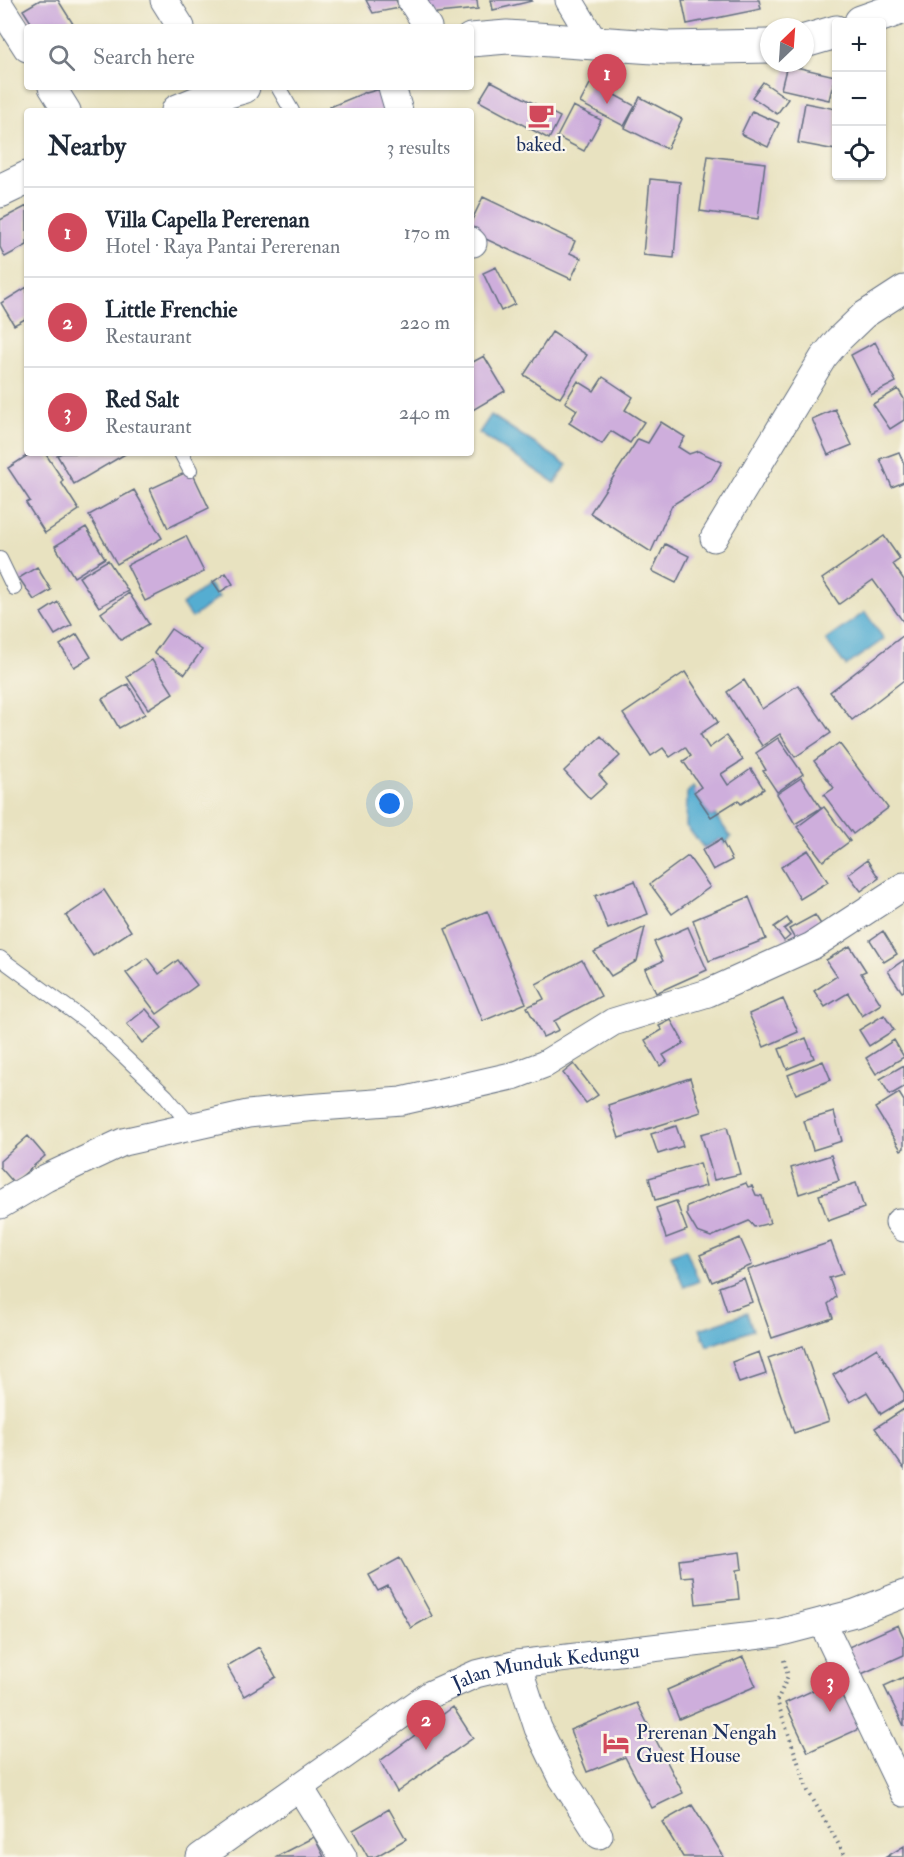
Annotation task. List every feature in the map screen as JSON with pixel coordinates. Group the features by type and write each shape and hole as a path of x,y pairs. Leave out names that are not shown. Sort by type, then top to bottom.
{"street":[{"path":"164,0 179,24"},
{"path":"411,0 426,24"},
{"path":"569,0 594,42"},
{"path":"0,6 24,43"},
{"path":"872,18 904,7"},
{"path":"814,39 832,34"},
{"path":"474,40 507,37 668,48 760,46"},
{"path":"54,90 65,108"},
{"path":"185,108 226,90"},
{"path":"394,90 398,108"},
{"path":"0,191 24,179"},
{"path":"714,538 823,358 864,315 904,289"},
{"path":"0,1205 46,1178 123,1142 248,1114 402,1101 516,1075 545,1064 613,1022 708,993 812,946 904,886"},
{"name":"Jalan Munduk Kedungu","path":"200,1857 432,1694 476,1674 518,1664 778,1633 855,1613 904,1594"},
{"path":"822,1622 904,1793"},
{"path":"518,1664 538,1728 563,1779 598,1835"},
{"path":"300,1788 343,1857"}],"lane":[{"path":"280,90 290,108"},
{"path":"183,456 190,470"},
{"path":"0,559 14,588"},
{"path":"0,958 90,1024 166,1096 191,1126"}],"path":[{"path":"778,1633 788,1676 777,1701 808,1791 846,1857"}],"water":[{"path":"491,415 567,465 555,483 479,433"},
{"path":"209,584 219,597 192,618 182,605"},
{"path":"865,612 884,639 846,666 826,640"},
{"path":"693,786 696,791 694,792 711,817 715,815 731,837 724,845 720,839 704,848 686,826 687,793"},
{"path":"686,1249 699,1281 684,1287 671,1255"},
{"path":"747,1313 753,1330 707,1346 700,1329"}],"building":[{"path":"40,0 58,0 73,24 32,24 23,10"},
{"path":"366,0 396,0 400,8 373,13"},
{"path":"425,0 477,0 478,9 427,14"},
{"path":"491,0 532,0 532,1 493,10"},
{"path":"682,0 759,0 761,9 687,24"},
{"path":"814,71 832,75 829,100 781,89 785,72"},
{"path":"491,81 560,117 549,139 479,101"},
{"path":"591,82 635,106 624,126 580,103"},
{"path":"763,82 788,99 777,114 752,97"},
{"path":"385,90 390,108 330,107 366,92"},
{"path":"640,97 682,119 667,149 625,128"},
{"path":"805,103 832,108 832,149 798,143"},
{"path":"573,106 601,120 584,151 557,137"},
{"path":"752,111 779,123 768,147 741,134"},
{"path":"708,156 765,163 758,219 700,211"},
{"path":"650,179 680,182 674,258 643,255"},
{"path":"483,197 575,241 570,253 581,258 571,279 474,233 474,216"},
{"path":"24,208 24,247 5,257 0,247 0,220"},
{"path":"496,267 515,304 501,311 483,273"},
{"path":"24,289 24,320 14,325 1,303"},
{"path":"552,332 587,355 560,398 524,375"},
{"path":"875,342 896,382 871,395 851,355"},
{"path":"484,356 505,391 474,409 474,361"},
{"path":"603,377 633,397 625,410 644,422 630,443 611,431 602,444 569,423 577,410 565,402 578,381 594,391"},
{"path":"898,389 904,399 904,420 890,429 873,404"},
{"path":"835,409 852,445 828,455 812,419"},
{"path":"661,422 685,437 678,447 689,454 698,451 722,462 711,481 672,505 651,552 590,513 638,439 648,443"},
{"path":"899,452 904,464 904,482 892,487 880,459"},
{"path":"26,456 47,456 79,510 45,533 26,503 30,501 8,468"},
{"path":"58,456 122,456 74,484"},
{"path":"191,470 209,508 168,528 150,489"},
{"path":"134,490 162,538 117,564 89,515"},
{"path":"86,527 105,558 74,577 55,546"},
{"path":"186,536 204,572 145,601 127,565"},
{"path":"884,536 900,559 893,564 904,580 904,623 873,580 839,604 822,579"},
{"path":"665,544 689,556 676,583 652,571"},
{"path":"108,560 128,591 99,607 79,577"},
{"path":"37,567 51,590 34,600 19,578"},
{"path":"226,573 233,584 220,592 213,582"},
{"path":"129,593 149,624 121,640 101,613"},
{"path":"58,602 72,625 55,635 41,613"},
{"path":"171,629 202,650 185,674 154,653"},
{"path":"77,634 91,657 74,667 60,645"},
{"path":"904,635 904,680 852,720 830,692"},
{"path":"152,660 173,693 148,709 127,677"},
{"path":"685,672 718,722 700,734 709,748 726,736 743,760 721,774 728,785 751,769 764,789 741,804 738,800 711,817 694,792 701,787 683,761 691,756 685,747 670,757 663,748 651,756 623,714"},
{"path":"744,680 762,709 798,685 831,733 795,757 780,734 762,746 727,692"},
{"path":"128,684 145,714 119,728 102,699"},
{"path":"601,736 620,756 599,775 607,784 590,799 564,771"},
{"path":"778,738 803,774 777,792 763,771 766,770 756,753"},
{"path":"839,743 888,808 853,834 824,795 834,788 814,761"},
{"path":"801,778 821,808 795,824 777,794"},
{"path":"824,807 850,841 823,861 797,827"},
{"path":"721,839 732,860 713,870 702,850"},
{"path":"808,850 828,882 800,899 781,867"},
{"path":"688,856 710,887 672,914 650,884"},
{"path":"867,860 879,878 861,891 848,874"},
{"path":"635,881 648,914 608,929 595,896"},
{"path":"104,890 131,931 93,956 66,916"},
{"path":"749,897 766,939 709,961 693,920"},
{"path":"487,911 526,1003 483,1021 445,929"},
{"path":"815,915 822,926 796,941 789,929"},
{"path":"787,918 791,924 784,929 790,936 784,941 774,927"},
{"path":"645,927 637,961 611,976 594,952"},
{"path":"688,927 707,970 656,993 645,969 663,961 654,942"},
{"path":"883,931 897,954 884,962 870,940"},
{"path":"850,946 866,971 861,973 881,1004 862,1016 848,993 825,1007 814,991 837,976 826,960"},
{"path":"147,958 159,974 178,960 197,985 157,1014 126,973"},
{"path":"582,960 601,996 554,1021 559,1030 543,1037 527,1007 544,999 536,984"},
{"path":"904,960 904,991 902,992 888,971"},
{"path":"783,999 798,1032 764,1047 749,1014"},
{"path":"146,1009 162,1028 142,1043 127,1024"},
{"path":"884,1015 894,1030 869,1046 859,1030"},
{"path":"671,1020 684,1043 663,1055 667,1061 660,1066 645,1040 662,1030 659,1026"},
{"path":"806,1038 814,1058 787,1069 779,1049"},
{"path":"894,1040 904,1057 876,1074 866,1058"},
{"path":"823,1061 831,1080 796,1094 788,1075"},
{"path":"574,1064 598,1095 586,1103 563,1073"},
{"path":"904,1065 904,1087 890,1095 880,1079"},
{"path":"690,1078 701,1112 619,1138 608,1105"},
{"path":"899,1093 904,1101 904,1148 901,1150 875,1108"},
{"path":"834,1112 842,1141 813,1150 804,1121"},
{"path":"676,1126 683,1146 658,1154 651,1134"},
{"path":"727,1127 740,1174 714,1180 701,1134"},
{"path":"28,1136 45,1156 14,1183 0,1167 0,1161"},
{"path":"831,1155 839,1181 799,1194 791,1168"},
{"path":"700,1163 706,1186 655,1200 649,1178"},
{"path":"746,1183 748,1187 752,1186 756,1195 762,1196 770,1223 754,1227 749,1221 711,1237 697,1232 687,1215 687,1206"},
{"path":"856,1183 864,1208 828,1221 819,1195"},
{"path":"676,1201 687,1230 666,1238 656,1208"},
{"path":"740,1238 752,1265 712,1282 700,1255"},
{"path":"831,1242 843,1274 829,1278 836,1297 828,1304 833,1318 772,1338 748,1270"},
{"path":"744,1278 752,1302 727,1311 719,1287"},
{"path":"803,1346 829,1421 794,1433 768,1358"},
{"path":"877,1348 904,1393 904,1400 881,1414 867,1392 850,1402 833,1375"},
{"path":"759,1352 766,1374 739,1383 732,1362"},
{"path":"904,1409 904,1469 875,1428"},
{"path":"740,1552 742,1569 736,1570 739,1599 696,1604 693,1576 681,1577 679,1560"},
{"path":"400,1558 432,1616 411,1628 388,1586 378,1591 369,1575"},
{"path":"898,1625 904,1638 904,1655 857,1676 844,1649"},
{"path":"259,1647 276,1677 244,1696 227,1666"},
{"path":"743,1657 756,1686 679,1719 667,1690"},
{"path":"904,1677 904,1726 884,1686"},
{"path":"838,1679 861,1728 808,1752 785,1703"},
{"name":"Prerenan Nengah Guest House","path":"637,1703 683,1793 652,1808 625,1757 587,1772 570,1730"},
{"path":"453,1707 473,1738 397,1792 380,1761"},
{"path":"692,1805 724,1857 683,1857 662,1822"},
{"path":"389,1809 406,1839 375,1857 368,1857 353,1830"},
{"path":"314,1837 324,1857 275,1857"},
{"path":"904,1846 904,1857 886,1857"}],"place":[{"name":"Villa Capella Pererenan","path":"607,104"},
{"name":"baked.","path":"541,115"},
{"name":"Red Salt","path":"830,1712"},
{"name":"Prerenan Nengah Guest House","path":"616,1743"},
{"name":"Little Frenchie","path":"426,1750"}]}
